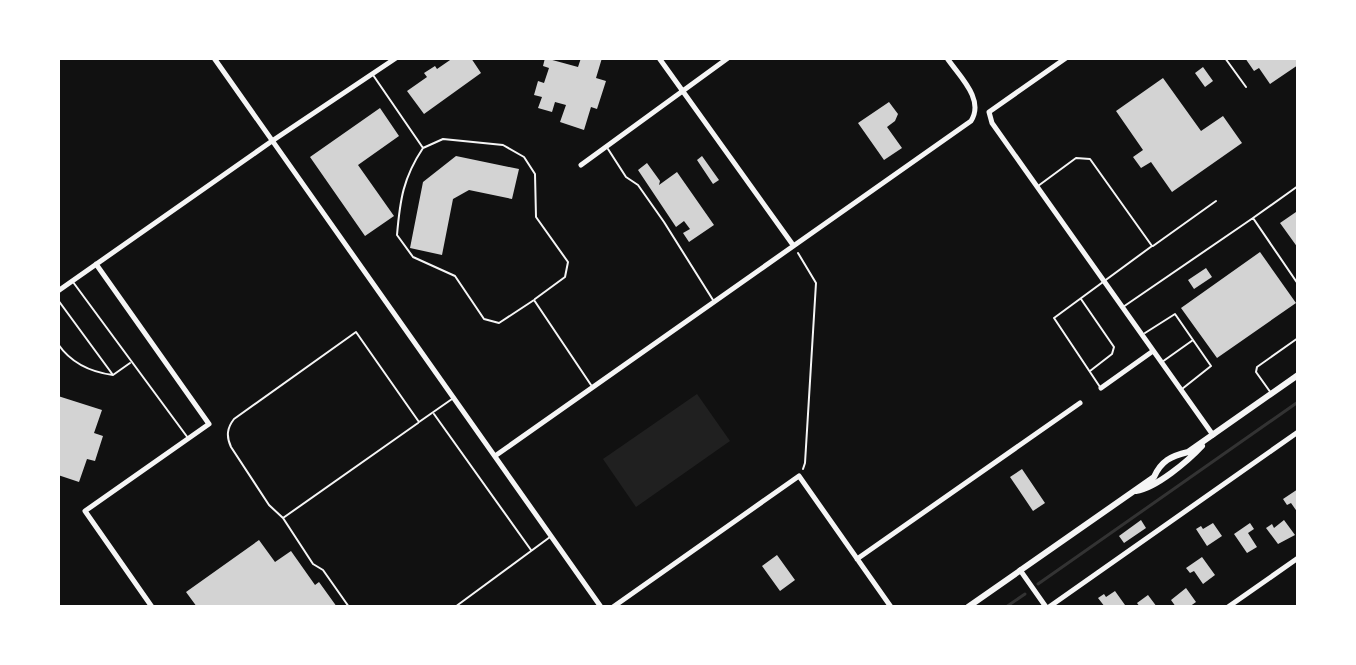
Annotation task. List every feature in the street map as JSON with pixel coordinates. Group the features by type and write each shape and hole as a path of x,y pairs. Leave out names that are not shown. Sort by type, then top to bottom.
{"street":[{"path":"214,58 601,607"},
{"path":"58,291 396,58"},
{"path":"659,58 793,245"},
{"path":"581,165 728,58"},
{"path":"495,456 971,121 977,112 976,100 947,58"},
{"path":"1066,58 989,112 992,123 1213,435"},
{"path":"96,264 209,424 85,511 152,607"},
{"path":"1101,388 1153,351"},
{"path":"968,607 1154,477 1159,465 1173,455 1188,452 1298,375"},
{"path":"857,559 1080,403"},
{"path":"1020,570 1048,607 1298,432"},
{"path":"1132,492 1143,490 1192,457 1213,435"},
{"path":"613,607 799,476 891,607"},
{"path":"1228,607 1298,558"}],"lane":[{"path":"1225,58 1246,87"},
{"path":"372,74 423,148"},
{"path":"443,139 458,140 503,145 524,157 535,174 536,217 568,262 565,277 499,323 484,319 455,276 413,257 397,235 400,195 411,167 423,148 443,139"},
{"path":"606,146 626,177 638,185 656,209 714,301"},
{"path":"1037,187 1076,158 1090,159 1152,246"},
{"path":"1122,308 1298,186"},
{"path":"1101,388 1054,321 1056,315 1216,201"},
{"path":"1253,218 1298,284"},
{"path":"73,281 188,439"},
{"path":"1080,298 1114,347 1112,354 1089,372"},
{"path":"58,300 113,375"},
{"path":"534,300 593,387"},
{"path":"1141,335 1175,314 1211,366 1181,390"},
{"path":"349,607 323,570 313,564 283,518 269,505 231,447 229,426 234,419 356,332 419,422"},
{"path":"1271,394 1256,372 1257,367 1298,338"},
{"path":"1161,363 1193,340"},
{"path":"58,344 68,359 98,373 113,375 132,362"},
{"path":"283,518 453,398"},
{"path":"433,412 531,550"},
{"path":"455,607 551,536"}],"path":[{"path":"793,245 816,283 805,463 799,476"}],"shaded area":[{"path":"697,394 730,441 636,507 603,459"}],"building":[{"path":"453,58 471,58 481,73 424,114 407,91 427,77 424,73 435,66 437,69"},
{"path":"545,58 578,67 581,58 602,58 596,78 606,81 597,109 591,107 584,130 560,122 566,105 555,102 552,112 538,108 542,97 534,95 538,81 544,83 549,68 543,66"},
{"path":"1245,58 1298,58 1298,65 1270,84 1259,68 1254,71"},
{"path":"1203,67 1213,81 1205,87 1195,73"},
{"path":"1163,78 1201,131 1223,116 1242,143 1172,192 1151,162 1141,168 1133,157 1143,150 1116,111"},
{"path":"889,102 898,114 887,127 902,148 884,160 858,123"},
{"path":"380,108 399,136 358,165 394,216 365,236 310,157"},
{"path":"456,156 519,169 512,199 469,190 453,199 442,255 410,248 423,182"},
{"path":"702,156 719,180 713,184 697,160"},
{"path":"647,163 660,181 659,185 677,172 714,225 689,242 683,233 690,229 684,221 676,227 638,170"},
{"path":"1296,212 1298,215 1298,248 1280,223"},
{"path":"1260,252 1296,303 1217,358 1181,308"},
{"path":"1206,268 1212,277 1194,289 1188,280"},
{"path":"58,396 102,410 94,433 103,436 95,461 87,459 79,482 58,475"},
{"path":"1022,469 1045,503 1033,511 1010,477"},
{"path":"1298,489 1298,513 1291,503 1287,505 1283,499"},
{"path":"1141,520 1146,528 1124,543 1119,536"},
{"path":"1284,520 1295,535 1278,544 1266,528 1272,524 1274,528"},
{"path":"1213,523 1222,536 1207,546 1196,529"},
{"path":"1250,523 1254,529 1248,533 1257,547 1247,553 1234,534"},
{"path":"259,540 275,562 291,551 315,585 319,582 337,607 197,607 186,592"},
{"path":"777,555 795,580 780,591 762,566"},
{"path":"1202,557 1215,575 1203,584 1194,571 1190,573 1186,568"},
{"path":"1186,588 1196,602 1189,607 1176,607 1171,600"},
{"path":"1115,591 1125,605 1105,607 1098,598"},
{"path":"1148,595 1157,607 1140,607 1137,603"}],"waterway":[{"path":"1038,584 1298,402"},
{"path":"1006,607 1025,594"}]}
